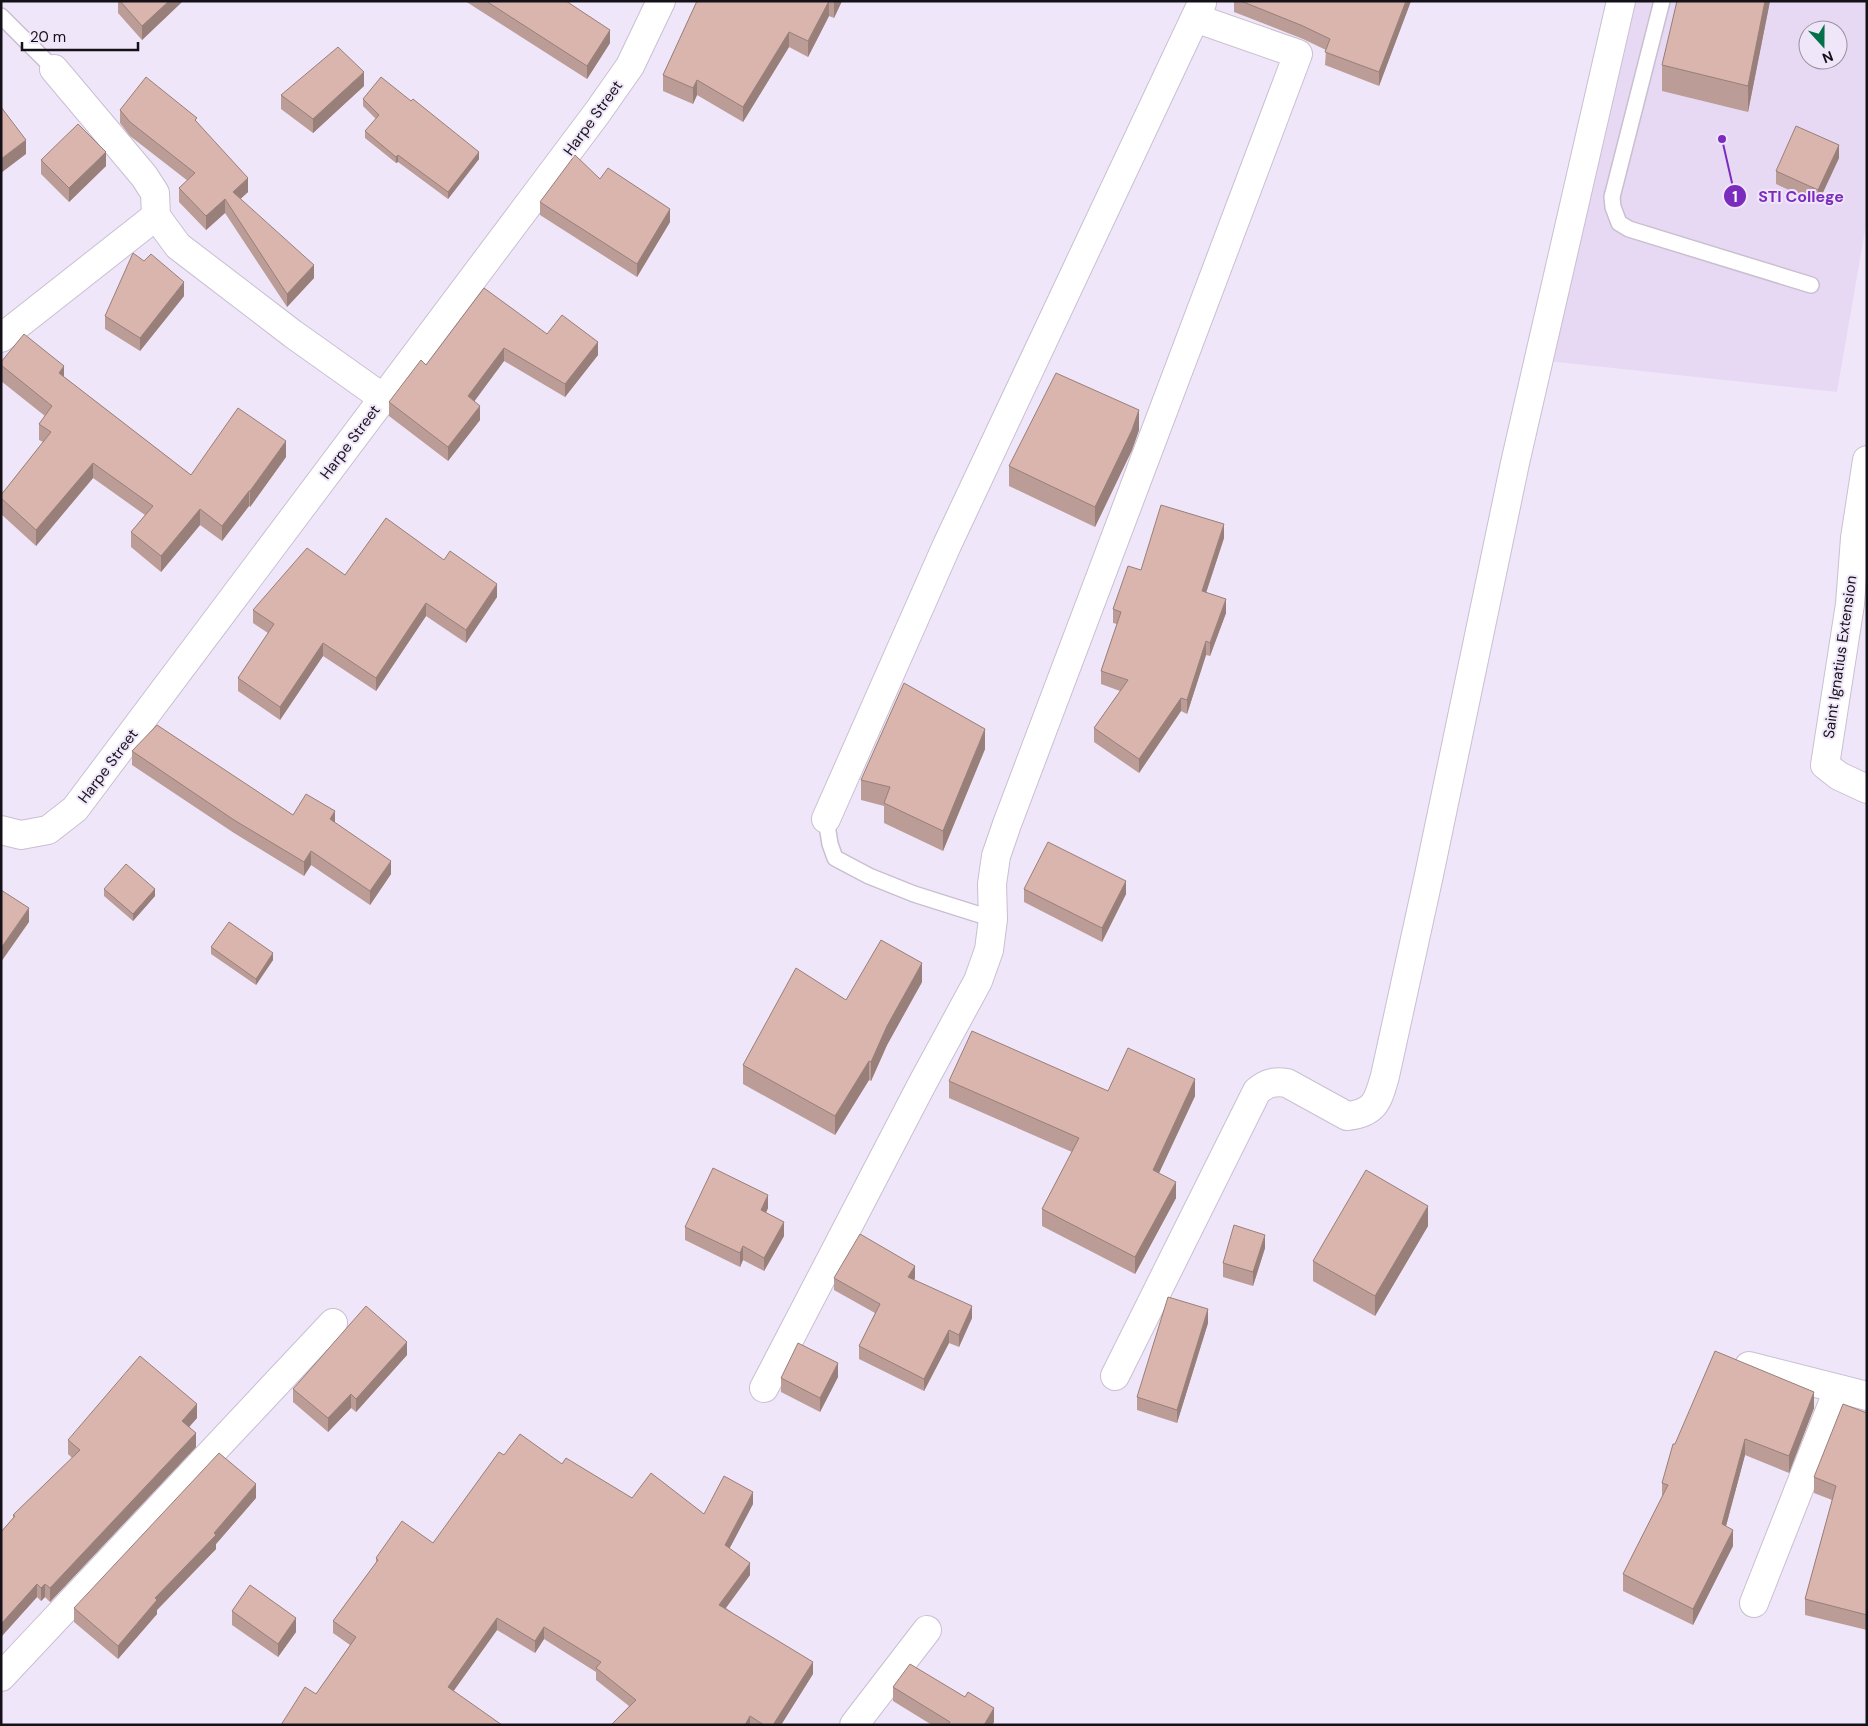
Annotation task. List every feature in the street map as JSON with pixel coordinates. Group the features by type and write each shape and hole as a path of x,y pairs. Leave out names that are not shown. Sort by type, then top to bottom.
{"street":[{"name":"Harpe Street","path":"1,830 21,834 48,830 75,809 630,66 661,1"},
{"path":"1115,1376 1257,1091 1266,1084 1277,1082 1288,1084 1348,1116 1358,1115 1368,1110 1377,1102 1385,1076 1429,875 1515,464 1621,1"},
{"path":"764,1388 921,1086 978,981 989,950 993,918 992,884 996,856 1006,824 1298,54 1199,10 947,545 826,819"},
{"path":"54,70 144,176 155,193 156,216 178,246 293,334 383,398"},
{"path":"1,338 156,216"},
{"name":"Saint Ignatius Extension","path":"1867,460 1855,538 1858,607 1825,764 1840,776 1867,789"},
{"path":"1,1677 333,1324"},
{"path":"1749,1366 1867,1396"},
{"path":"1754,1603 1838,1390"},
{"path":"854,1725 927,1630"}],"lane":[{"path":"1662,1 1612,197 1613,207 1619,223 1629,229 1812,285"},
{"path":"1,16 54,70"},
{"path":"826,819 830,844 835,858 868,876 896,887 993,918"}],"shaded area":[{"path":"1609,1 1867,1 1867,219 1837,392 1529,359"}],"building":[{"path":"120,1 169,1 142,26"},
{"path":"486,1 566,1 610,30 587,66"},
{"path":"697,1 829,1 808,41 789,32 743,107 697,80 693,88 663,75"},
{"path":"1241,1 1406,1 1379,72 1325,52 1330,39"},
{"path":"1677,1 1765,1 1748,86 1662,65"},
{"path":"338,47 364,72 313,119 281,95"},
{"path":"146,77 197,118 195,120 248,178 233,192 314,265 287,294 225,199 206,216 179,188 195,173 130,122 120,110"},
{"path":"381,77 411,101 413,99 479,152 448,192 398,155 396,157 365,131 379,115 363,99"},
{"path":"1,107 26,140 1,159"},
{"path":"78,124 106,152 69,188 41,160"},
{"path":"1796,126 1839,145 1818,190 1776,171"},
{"path":"575,155 600,179 608,168 670,209 637,264 540,202"},
{"path":"133,253 144,261 151,254 184,282 140,338 105,316"},
{"path":"484,288 547,334 562,315 598,342 565,384 504,348 468,396 480,406 448,447 389,402 421,360 426,365"},
{"path":"24,334 64,366 59,373 191,475 238,408 286,441 222,526 200,509 161,556 131,532 153,506 93,463 36,530 1,498 1,495 51,432 39,424 52,406 1,365 1,362"},
{"path":"1056,373 1139,410 1132,430 1095,507 1009,466"},
{"path":"1161,505 1224,524 1202,591 1226,599 1210,643 1206,641 1187,700 1181,698 1139,759 1094,728 1128,680 1101,671 1121,612 1113,609 1128,566 1141,570"},
{"path":"386,518 444,560 450,551 497,584 466,630 426,603 376,678 323,643 280,707 238,678 274,624 253,610 307,548 345,575"},
{"path":"904,683 985,729 943,831 884,803 890,787 861,780"},
{"path":"157,725 293,815 306,794 335,811 330,819 391,861 370,891 311,851 304,862 234,820 132,751"},
{"path":"1048,842 1126,881 1102,928 1024,889"},
{"path":"126,864 155,889 133,914 104,889"},
{"path":"1,890 29,908 1,948"},
{"path":"229,922 273,953 256,979 211,947"},
{"path":"881,940 922,963 887,1026 871,1062 869,1061 835,1116 743,1065 796,968 846,1000"},
{"path":"972,1031 1108,1091 1128,1048 1195,1079 1153,1170 1176,1182 1135,1257 1042,1209 1079,1138 949,1081"},
{"path":"713,1168 768,1195 761,1210 784,1222 764,1258 743,1246 740,1253 685,1227"},
{"path":"1366,1170 1428,1206 1375,1296 1313,1261"},
{"path":"1234,1225 1265,1235 1253,1272 1223,1263"},
{"path":"860,1234 915,1266 908,1277 972,1306 959,1335 949,1330 924,1379 859,1346 880,1304 834,1278"},
{"path":"1168,1297 1208,1309 1177,1410 1137,1397"},
{"path":"366,1306 407,1342 356,1399 351,1394 328,1418 293,1389"},
{"path":"798,1343 838,1363 820,1398 781,1378"},
{"path":"1715,1351 1814,1392 1789,1456 1745,1439 1722,1524 1733,1530 1693,1609 1623,1574 1668,1485 1662,1483 1673,1444 1675,1444"},
{"path":"140,1356 197,1404 182,1421 196,1433 50,1588 45,1584 41,1588 37,1584 1,1624 1,1532 15,1516 13,1515 80,1450 68,1440"},
{"path":"1843,1404 1867,1413 1867,1615 1805,1599 1836,1486 1814,1477"},
{"path":"520,1434 562,1464 566,1458 632,1498 651,1473 704,1514 724,1476 753,1492 725,1545 750,1563 719,1605 813,1662 773,1725 764,1725 750,1716 745,1725 611,1725 636,1700 596,1668 601,1662 544,1627 535,1641 497,1618 448,1687 502,1725 281,1725 305,1687 316,1694 356,1637 333,1621 378,1560 376,1558 402,1521 433,1543 499,1452 504,1455"},
{"path":"219,1453 256,1484 214,1533 216,1535 155,1598 157,1600 118,1646 74,1608"},
{"path":"250,1585 296,1618 278,1644 232,1611"},
{"path":"910,1664 965,1697 968,1692 994,1708 984,1725 948,1725 950,1722 893,1687"}],"place":[{"name":"STI College","path":"1722,139"}]}
